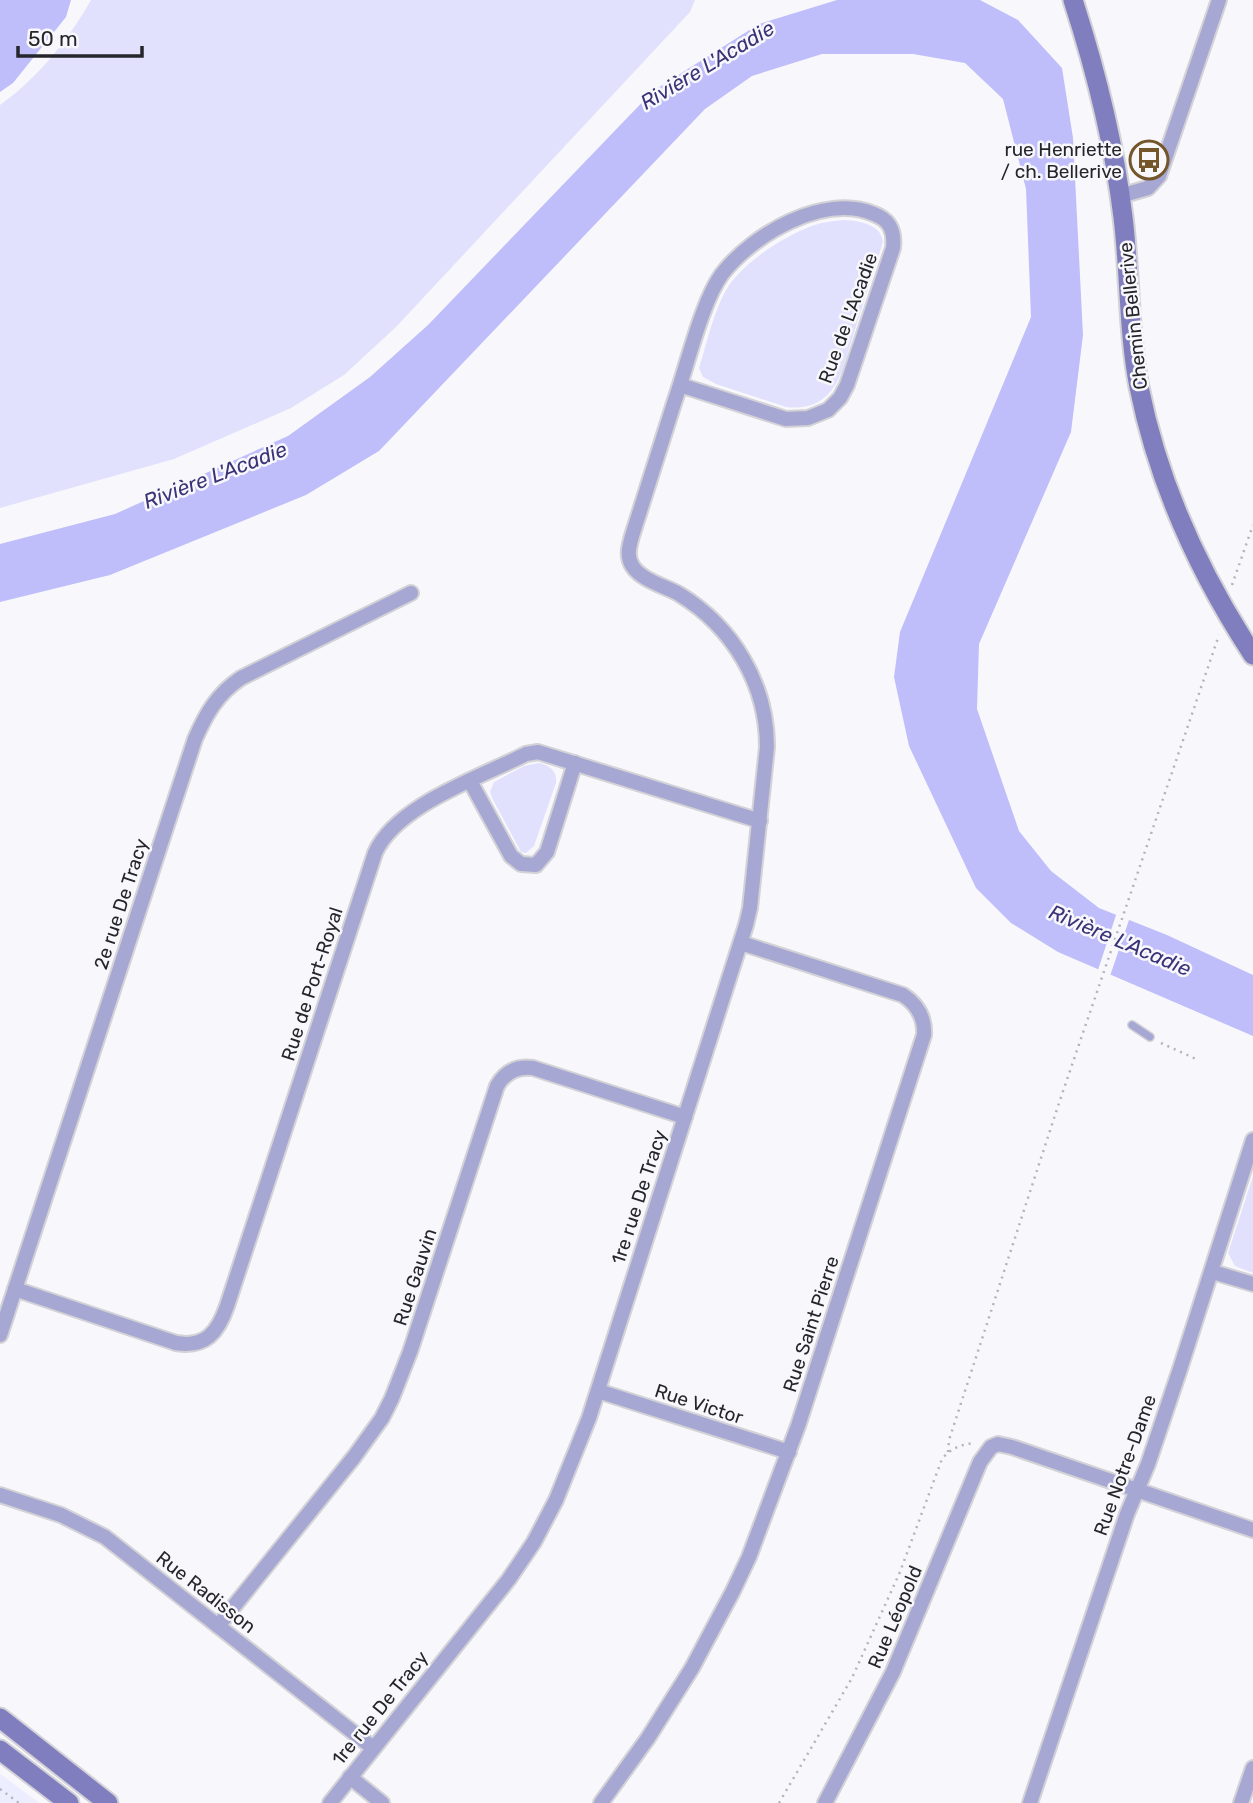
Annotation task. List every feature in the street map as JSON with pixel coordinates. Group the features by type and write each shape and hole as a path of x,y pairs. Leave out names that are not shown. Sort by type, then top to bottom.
{"street":[{"name":"Chemin Bellerive","path":"1073,0 1111,139 1120,195 1133,348 1150,430 1168,487 1193,546 1219,598 1250,643"},
{"path":"1120,195 1148,188 1159,176 1219,0"},
{"name":"Rue de L'Acadie","path":"645,578 631,563 629,546 680,385 713,288 731,264 750,247 791,222 834,207 866,211 882,218 890,226 894,235 893,248 851,376 842,394 828,410 808,418 786,419 680,385"},
{"name":"1re rue De Tracy","path":"330,1803 509,1578 534,1542 566,1477 598,1391 750,908 767,735 765,713 754,678 731,640 708,615 682,596 645,578"},
{"name":"2e rue De Tracy","path":"0,1335 195,739 206,715 223,691 240,678 411,593"},
{"name":"Rue de Port-Royal","path":"15,1289 176,1343 194,1344 213,1335 227,1306 378,844 402,818 470,781 532,752 545,753 760,821"},
{"path":"470,781 511,856 521,864 536,865 547,852 575,763"},
{"name":"Rue Saint Pierre","path":"601,1803 658,1723 714,1628 749,1557 789,1452 922,1041 924,1023 917,1007 903,995 741,943"},
{"name":"Rue Gauvin","path":"218,1626 354,1457 382,1418 406,1364 497,1086 502,1078 518,1068 533,1068 685,1116"},
{"name":"Rue Notre-Dame","path":"1030,1803 1213,1272 1220,1240 1253,1140"},
{"path":"1213,1272 1253,1284"},
{"name":"Rue Victor","path":"598,1391 789,1452"},
{"name":"Rue Léopold","path":"825,1803 893,1672 980,1462 988,1450 995,1445 1012,1447 1137,1490"},
{"path":"1137,1490 1253,1530"},
{"name":"Rue Radisson","path":"0,1494 61,1515 105,1537 373,1748"},
{"path":"0,1718 108,1803"},
{"path":"0,1750 69,1803"},
{"path":"1241,1803 1253,1768"},
{"path":"350,1777 382,1803"}],"lane":[{"path":"1132,1025 1150,1037"},
{"path":"36,1777 52,1758"}],"path":[{"path":"1229,593 1253,525"},
{"path":"948,1452 949,1440 1002,1278 1223,626"},
{"path":"1150,1037 1196,1059"},
{"path":"779,1803 852,1678 900,1572 940,1464 948,1452 958,1446 975,1443"},
{"path":"0,1790 19,1803"}],"shaded area":[{"path":"91,0 695,0 690,12 396,327 344,375 291,408 174,459 0,508 0,105 27,83 51,57"},
{"path":"844,220 874,227 883,242 844,366 830,392 810,406 786,407 716,384 703,377 699,368 711,328 721,299 733,280 752,261 789,237 816,225"},
{"path":"539,763 552,769 556,783 534,846 526,853 521,852 490,792 494,782 524,766"},
{"path":"1253,1176 1253,1273 1235,1266 1228,1253"},
{"path":"0,1774 6,1778 39,1803 0,1803"}],"water":[{"path":"0,0 71,0 66,17 13,83 0,92"},
{"name":"Rivière L'Acadie","path":"837,0 980,0 1018,20 1062,68 1073,138 1083,335 1071,432 979,644 977,709 1019,831 1051,871 1099,908 1167,935 1253,975 1253,1036 1058,952 1011,923 976,888 909,746 894,677 900,632 1031,317 1026,189 1003,99 965,63 913,54 822,54 752,76 705,109 379,451 306,495 110,575 0,602 0,544 115,514 288,436 370,377 428,325 653,91 759,24"}],"pier":[{"path":"1117,912 1130,917 1109,979 1097,973"}],"place":[{"name":"rue Henriette / ch. Bellerive","path":"1149,160"}]}
